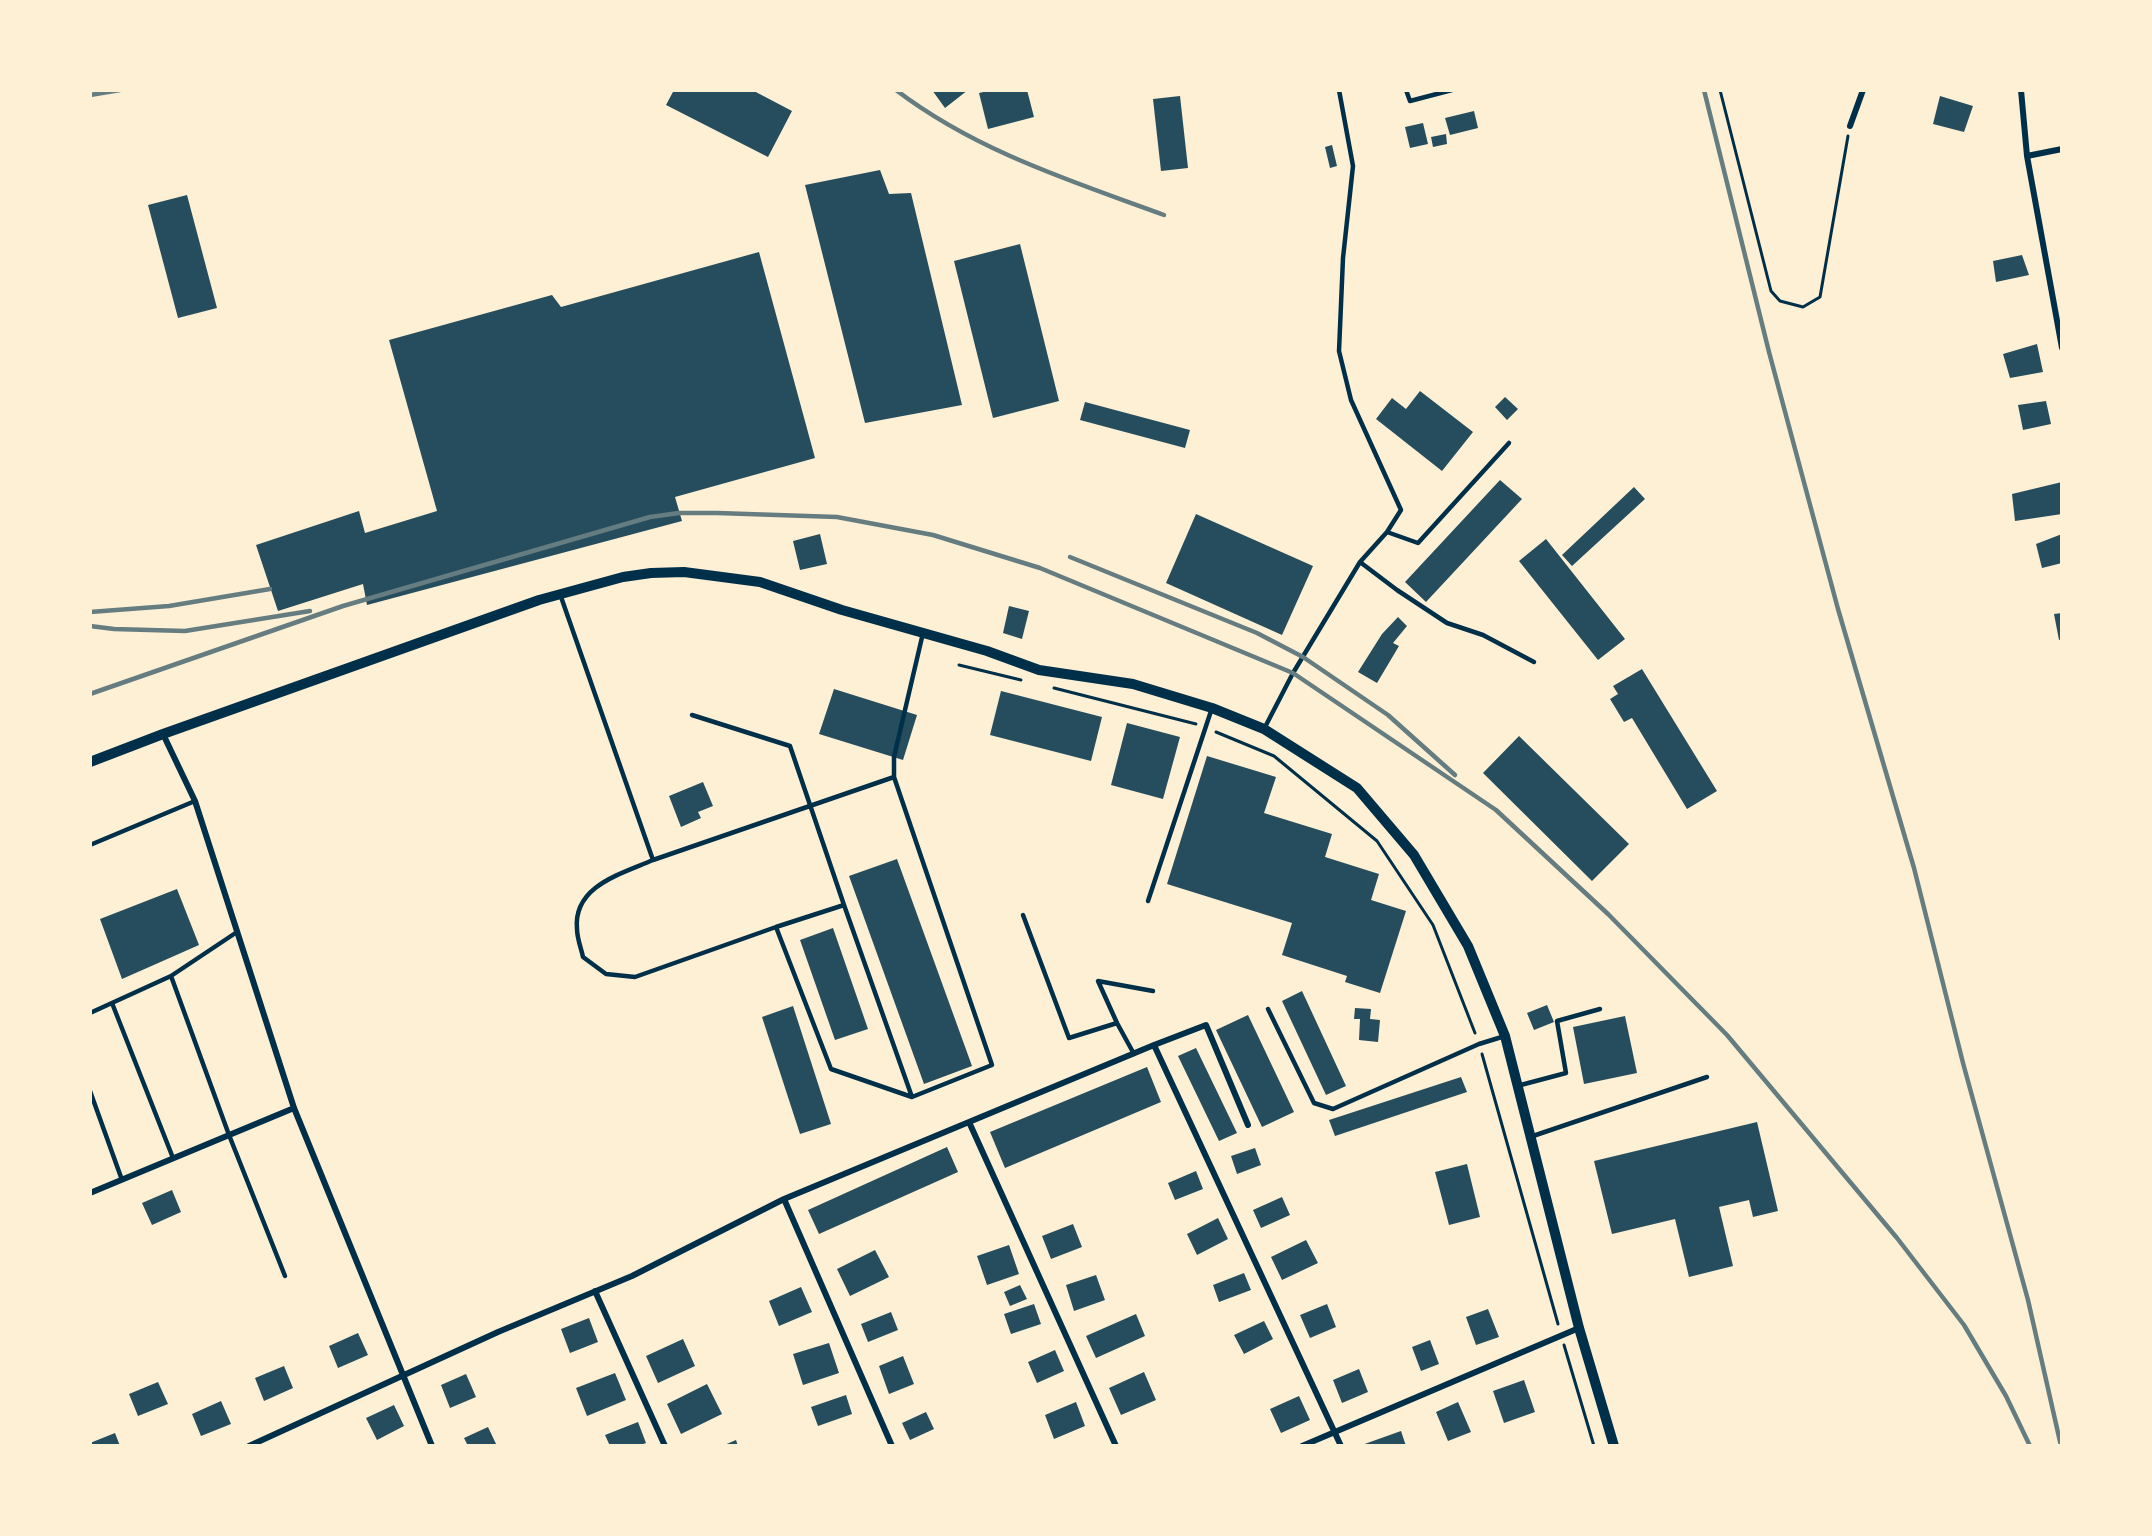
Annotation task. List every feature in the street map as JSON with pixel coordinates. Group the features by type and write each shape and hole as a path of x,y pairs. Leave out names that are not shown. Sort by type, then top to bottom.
{"street":[{"path":"1850,126 1863,90"},
{"path":"2020,90 2027,156 2062,348"},
{"path":"2027,156 2062,149"},
{"path":"90,762 560,594 623,577 684,572 760,582 842,610 987,651 1039,670 1133,684 1212,708 1264,729 1357,788 1414,855 1468,946 1504,1036 1579,1328 1614,1446"},
{"path":"163,734 195,801 294,1108 432,1446"},
{"path":"249,1446 402,1376 632,1276 784,1199 1206,1025 1248,1125"},
{"path":"1154,1045 1341,1446"},
{"path":"90,1193 294,1108"},
{"path":"969,1122 1116,1446"},
{"path":"784,1199 892,1446"},
{"path":"595,1291 665,1446"},
{"path":"1302,1446 1579,1328"}],"lane":[{"path":"1264,729 1293,673 1360,562 1387,532 1401,510 1351,400 1339,351 1343,258 1353,166 1340,90"},
{"path":"1406,90 1410,100 1452,90"},
{"path":"1387,532 1418,543 1509,443"},
{"path":"1360,562 1397,590 1448,623 1483,635 1534,662"},
{"path":"560,594 652,860"},
{"path":"776,927 831,1069 912,1097 992,1065 894,777 894,757 923,633"},
{"path":"1148,901 1212,708"},
{"path":"692,715 790,746 912,1097"},
{"path":"844,905 635,977 606,974 583,957 576,928 581,903 598,884 652,860 894,777"},
{"path":"90,845 195,801"},
{"path":"1023,915 1069,1038 1117,1023"},
{"path":"90,1013 171,976 237,932"},
{"path":"171,976 229,1135 285,1276"},
{"path":"1134,1054 1098,981 1152,991"},
{"path":"112,1003 173,1158"},
{"path":"1268,1009 1314,1103 1333,1108 1479,1044 1504,1036"},
{"path":"1517,1086 1566,1073 1557,1021 1600,1009"},
{"path":"1530,1137 1707,1077"},
{"path":"90,1091 122,1180"}],"path":[{"path":"1720,90 1771,291 1780,301 1803,307 1820,297 1850,126"},
{"path":"959,665 1021,680"},
{"path":"1054,688 1185,720 1274,756 1377,841 1433,925 1479,1044 1594,1446"}],"building":[{"path":"674,90 752,90 792,111 768,157 666,105"},
{"path":"932,90 968,90 945,108"},
{"path":"992,90 1027,90 1034,117 988,129 979,93"},
{"path":"1180,96 1188,168 1161,171 1153,99"},
{"path":"1940,96 1973,106 1964,132 1933,124"},
{"path":"1474,111 1478,128 1450,135 1445,118"},
{"path":"1423,123 1428,144 1410,148 1405,127"},
{"path":"1446,134 1447,144 1433,147 1431,137"},
{"path":"1332,145 1337,166 1330,168 1325,147"},
{"path":"880,170 889,194 911,193 962,405 865,423 805,185"},
{"path":"187,195 217,308 178,318 148,205"},
{"path":"1020,244 1059,401 993,418 954,261"},
{"path":"759,252 815,458 675,497 682,521 367,605 363,584 278,611 256,545 359,511 365,533 437,511 389,340 552,295 561,307"},
{"path":"2022,255 2029,275 1996,282 1993,261"},
{"path":"2037,344 2043,372 2010,378 2003,354"},
{"path":"1420,391 1473,432 1442,471 1376,419 1392,398 1406,409"},
{"path":"1505,397 1518,409 1507,420 1495,407"},
{"path":"2046,401 2051,424 2023,430 2018,405"},
{"path":"1085,402 1190,430 1185,448 1080,420"},
{"path":"1500,480 1522,499 1426,602 1405,582"},
{"path":"2062,482 2062,514 2015,521 2012,494"},
{"path":"1634,487 1645,499 1572,566 1562,555"},
{"path":"1196,514 1313,566 1282,635 1166,583"},
{"path":"820,534 827,564 800,570 793,541"},
{"path":"2062,534 2062,563 2042,568 2036,544"},
{"path":"1546,539 1625,639 1598,660 1519,561"},
{"path":"1009,606 1029,611 1022,639 1003,633"},
{"path":"2062,613 2062,639 2059,640 2054,614"},
{"path":"1398,617 1407,626 1393,643 1399,646 1377,683 1358,672 1382,634"},
{"path":"1642,669 1717,791 1687,809 1632,718 1624,722 1610,699 1618,694 1613,686"},
{"path":"834,689 917,715 903,760 819,734"},
{"path":"1001,691 1102,717 1091,761 990,735"},
{"path":"1127,723 1180,737 1163,799 1111,785"},
{"path":"1519,736 1629,844 1592,881 1483,773"},
{"path":"1207,756 1276,777 1264,813 1332,834 1325,857 1379,874 1371,900 1406,911 1380,993 1345,982 1347,976 1282,955 1292,923 1167,884"},
{"path":"703,782 713,806 698,812 701,818 681,827 669,796"},
{"path":"897,859 972,1066 924,1084 849,876"},
{"path":"177,889 199,945 122,979 100,919"},
{"path":"833,928 868,1029 835,1040 800,940"},
{"path":"1302,991 1346,1086 1326,1095 1282,1001"},
{"path":"1547,1005 1554,1022 1534,1030 1527,1013"},
{"path":"793,1006 831,1124 800,1134 762,1017"},
{"path":"1355,1008 1371,1009 1370,1019 1380,1020 1378,1042 1359,1040 1360,1019 1354,1019"},
{"path":"1248,1015 1294,1112 1262,1127 1216,1030"},
{"path":"1625,1016 1637,1073 1584,1084 1573,1027"},
{"path":"1196,1048 1237,1133 1219,1141 1178,1056"},
{"path":"1147,1067 1161,1102 1005,1168 990,1132"},
{"path":"1461,1077 1467,1092 1335,1136 1329,1120"},
{"path":"1757,1122 1778,1211 1753,1217 1749,1200 1719,1207 1733,1266 1689,1277 1675,1219 1612,1234 1594,1161"},
{"path":"947,1147 958,1172 819,1234 808,1210"},
{"path":"1255,1148 1261,1165 1237,1174 1231,1156"},
{"path":"1467,1164 1480,1217 1449,1225 1435,1172"},
{"path":"1196,1171 1203,1189 1175,1200 1168,1183"},
{"path":"172,1190 181,1212 152,1225 142,1203"},
{"path":"1282,1197 1290,1215 1261,1228 1253,1210"},
{"path":"1218,1218 1228,1239 1197,1255 1187,1234"},
{"path":"1073,1224 1082,1247 1051,1259 1042,1236"},
{"path":"1306,1240 1318,1263 1282,1280 1271,1257"},
{"path":"1009,1245 1019,1274 987,1285 977,1256"},
{"path":"875,1250 889,1277 850,1296 837,1269"},
{"path":"1244,1273 1251,1290 1219,1302 1213,1285"},
{"path":"1096,1275 1105,1300 1074,1311 1066,1285"},
{"path":"1020,1285 1027,1299 1010,1306 1004,1292"},
{"path":"801,1287 812,1312 779,1326 769,1301"},
{"path":"1034,1304 1041,1324 1011,1334 1004,1314"},
{"path":"1327,1304 1336,1327 1310,1338 1300,1315"},
{"path":"1488,1309 1499,1337 1476,1345 1466,1317"},
{"path":"891,1312 898,1330 868,1342 861,1324"},
{"path":"1136,1314 1145,1336 1096,1358 1086,1336"},
{"path":"589,1318 598,1342 570,1353 561,1329"},
{"path":"1264,1321 1273,1339 1244,1354 1234,1335"},
{"path":"358,1333 368,1355 338,1368 329,1346"},
{"path":"683,1339 695,1366 658,1383 646,1356"},
{"path":"1430,1340 1439,1364 1421,1371 1412,1347"},
{"path":"829,1343 839,1373 803,1385 793,1354"},
{"path":"1055,1350 1064,1371 1037,1383 1028,1362"},
{"path":"903,1356 914,1384 889,1394 879,1366"},
{"path":"284,1366 293,1388 264,1401 255,1378"},
{"path":"1359,1369 1368,1392 1342,1403 1333,1380"},
{"path":"1144,1372 1156,1400 1121,1415 1109,1388"},
{"path":"615,1373 626,1400 587,1416 576,1388"},
{"path":"466,1374 476,1397 450,1408 441,1385"},
{"path":"1524,1380 1535,1412 1504,1423 1493,1391"},
{"path":"158,1382 168,1404 138,1416 129,1394"},
{"path":"707,1384 722,1414 681,1434 667,1404"},
{"path":"846,1395 852,1414 818,1426 811,1407"},
{"path":"1299,1396 1310,1420 1281,1433 1270,1409"},
{"path":"221,1401 231,1424 201,1436 192,1414"},
{"path":"1076,1402 1085,1426 1054,1439 1045,1415"},
{"path":"1458,1402 1471,1432 1448,1441 1436,1412"},
{"path":"394,1405 404,1426 377,1440 366,1418"},
{"path":"926,1412 934,1429 910,1440 902,1423"},
{"path":"638,1422 646,1443 638,1446 610,1446 605,1435"},
{"path":"488,1427 497,1446 468,1446 464,1438"},
{"path":"1401,1431 1406,1446 1359,1446"},
{"path":"115,1433 120,1446 90,1446 90,1443"},
{"path":"736,1440 738,1446 722,1446"}],"railway":[{"path":"90,95 120,90"},
{"path":"896,90 959,130 1025,163 1164,215"},
{"path":"1704,90 1769,352 1838,609 1914,868 1963,1063 2028,1300 2061,1446"},
{"path":"90,694 343,606 650,517 679,513 837,517 933,535 1040,568 1293,673 1496,810 1608,914 1727,1035 1897,1238 1964,1325 2006,1396 2030,1446"},
{"path":"1070,557 1257,633 1303,657 1388,715 1455,775"},
{"path":"90,612 169,606 270,589"},
{"path":"90,626 185,631 310,611"}]}
